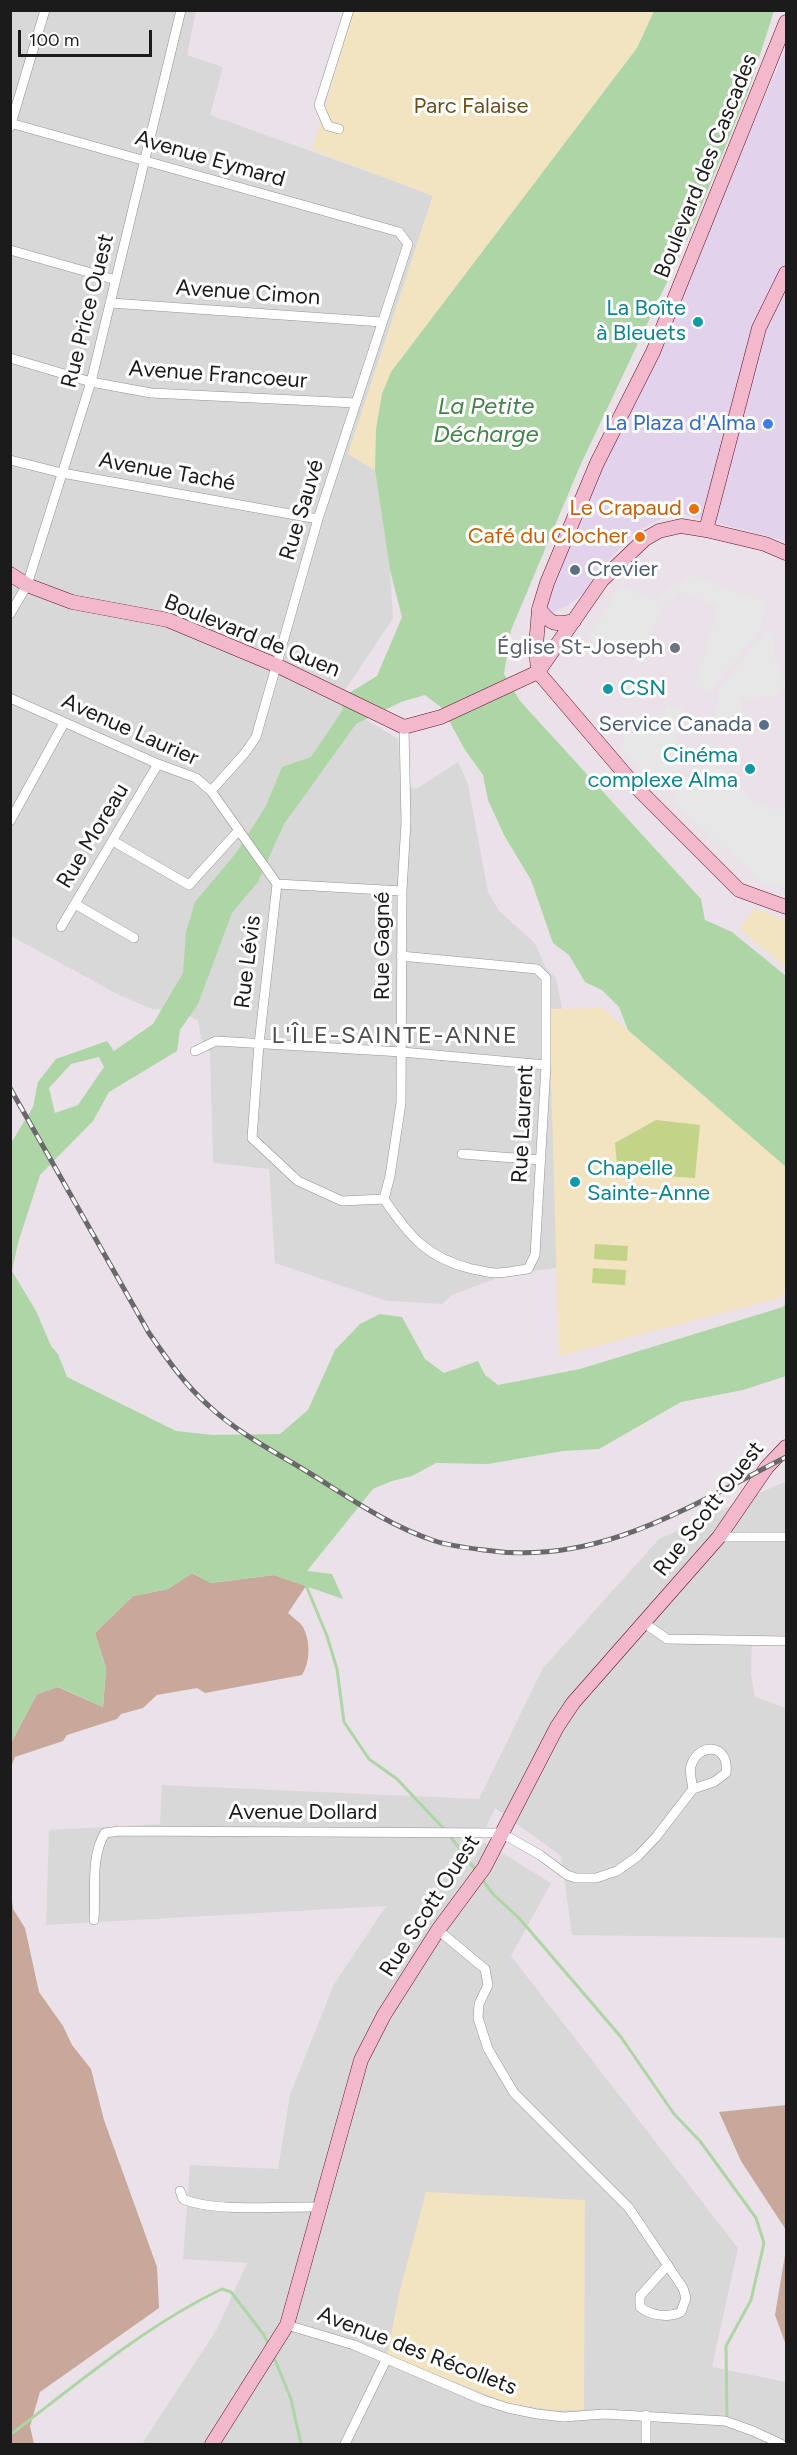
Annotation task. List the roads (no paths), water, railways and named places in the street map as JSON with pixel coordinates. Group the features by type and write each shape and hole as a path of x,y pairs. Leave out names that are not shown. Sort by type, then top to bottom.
{"street":[{"path":"11,125 45,10"},
{"name":"Rue Price Ouest","path":"10,614 27,585 91,382 181,10"},
{"path":"339,129 327,126 320,105 349,10"},
{"name":"Boulevard des Cascades","path":"532,675 539,609 547,583 597,463 653,352 786,24"},
{"name":"Avenue Eymard","path":"11,125 399,232"},
{"name":"Rue Sauvé","path":"211,792 256,737 318,519 408,244 399,232"},
{"path":"10,250 116,280"},
{"path":"706,530 759,328 786,273"},
{"name":"Avenue Cimon","path":"111,303 382,322"},
{"name":"Avenue Francoeur","path":"10,358 91,382 151,393 356,403"},
{"name":"Avenue Taché","path":"10,460 62,473 318,519"},
{"path":"399,724 441,717 532,675 602,580 645,539 668,527 681,526 706,530 765,544 786,553"},
{"name":"Boulevard de Quen","path":"10,574 27,585 72,602 168,620 278,666 399,724"},
{"path":"539,609 549,621 558,624 574,621"},
{"path":"532,675 636,787 739,890 786,907"},
{"name":"Avenue Laurier","path":"10,698 158,764 196,778 211,792 277,884"},
{"path":"10,821 64,723"},
{"name":"Rue Gagné","path":"384,1199 390,1176 401,1103 402,891 406,822 399,724"},
{"name":"Rue Moreau","path":"61,927 158,764"},
{"path":"113,841 189,885 240,830"},
{"path":"277,884 402,891"},
{"name":"Rue Lévis","path":"277,884 259,1044 252,1138 298,1181 342,1201 384,1199"},
{"path":"75,904 134,938"},
{"name":"Rue Laurent","path":"384,1199 400,1223 420,1245 434,1255 456,1265 493,1274 528,1269 535,1255 546,1065 546,978 537,969 401,956"},
{"path":"195,1051 216,1041 546,1065"},
{"path":"462,1154 541,1160"},
{"name":"Rue Scott Ouest","path":"213,2445 287,2325 361,2060 384,2015 438,1930 472,1886 557,1727 573,1703 719,1537 767,1467 786,1447"},
{"path":"719,1537 786,1537"},
{"path":"644,1623 667,1638 786,1641"},
{"path":"501,1833 540,1855 567,1875 576,1878 596,1878 617,1871 638,1856 656,1837 693,1789 714,1782 726,1773 727,1764 724,1755 718,1750 710,1749 700,1752 694,1759 690,1768 693,1789"},
{"name":"Avenue Dollard","path":"94,1920 96,1855 99,1842 105,1833 131,1831 501,1833"},
{"path":"438,1930 485,1969 488,1985 479,2004 478,2018 488,2049 514,2093 629,2208 668,2265 683,2288 685,2306 681,2312 674,2316 648,2313 640,2307 640,2296 668,2265"},
{"path":"180,2191 183,2199 196,2204 225,2207 321,2206"},
{"name":"Avenue des Récollets","path":"287,2325 354,2344 386,2360 483,2400 537,2414 564,2417 604,2414 646,2415 725,2421 753,2431 781,2445"},
{"path":"345,2445 386,2360"},
{"path":"646,2415 646,2445"}],"water":[{"name":"La Petite Décharge","path":"654,11 774,11 749,89 691,231 580,466 511,630 504,674 520,701 701,899 705,920 732,932 786,976 786,1167 628,1030 619,1007 602,990 585,982 569,955 553,943 531,880 504,835 488,800 483,775 465,750 442,708 425,695 401,702 356,724 284,824 258,882 232,913 198,1004 180,1030 177,1051 109,1092 93,1121 40,1175 18,1243 12,1271 36,1311 67,1377 176,1431 213,1435 280,1434 308,1410 335,1350 360,1324 380,1314 402,1317 425,1359 444,1373 478,1361 485,1375 498,1385 580,1369 783,1307 786,1303 786,1376 743,1390 681,1402 599,1449 563,1451 488,1464 436,1463 412,1476 373,1489 307,1571 332,1574 343,1599 274,1575 210,1583 193,1573 168,1589 133,1596 95,1633 106,1668 103,1707 59,1687 37,1694 11,1743 11,1143 33,1107 38,1082 56,1059 107,1041 114,1051 153,1024 183,973 186,932 195,902 236,853 266,806 282,767 311,757 342,711 344,696 377,676 402,617 390,570 375,470 376,429 382,394 391,372 637,48","holes":["99,1057 104,1067 78,1105 55,1113 49,1088 71,1064"]}],"waterway":[{"path":"305,1583 327,1636 337,1669 344,1722 369,1759 397,1779 446,1831"},
{"path":"450,1836 477,1872"},
{"path":"482,1879 493,1894 519,1918 621,2037 674,2114 700,2141 756,2218 764,2243 751,2300 726,2346 727,2419"},
{"path":"10,2435 139,2338 222,2289 231,2292 264,2335 269,2346"},
{"path":"273,2355 291,2399 301,2444"}],"railway":[{"path":"10,1088 149,1333 200,1398 245,1434 402,1528 453,1546 526,1553 566,1550 604,1541 642,1528 714,1495 786,1457"}],"place":[{"name":"La Boîte à Bleuets","path":"698,322"},
{"name":"La Plaza d'Alma","path":"768,424"},
{"name":"Le Crapaud","path":"694,509"},
{"name":"Café du Clocher","path":"640,537"},
{"name":"Crevier","path":"575,570"},
{"name":"Église St-Joseph","path":"675,648"},
{"name":"CSN","path":"608,689"},
{"name":"Service Canada","path":"764,725"},
{"name":"Cinéma complexe Alma","path":"750,769"},
{"name":"Chapelle Sainte-Anne","path":"575,1182"}],"district":[{"name":"L'ÎLE-SAINTE-ANNE","path":"395,1036"}],"park label":[{"name":"Parc Falaise","path":"471,107"}]}
